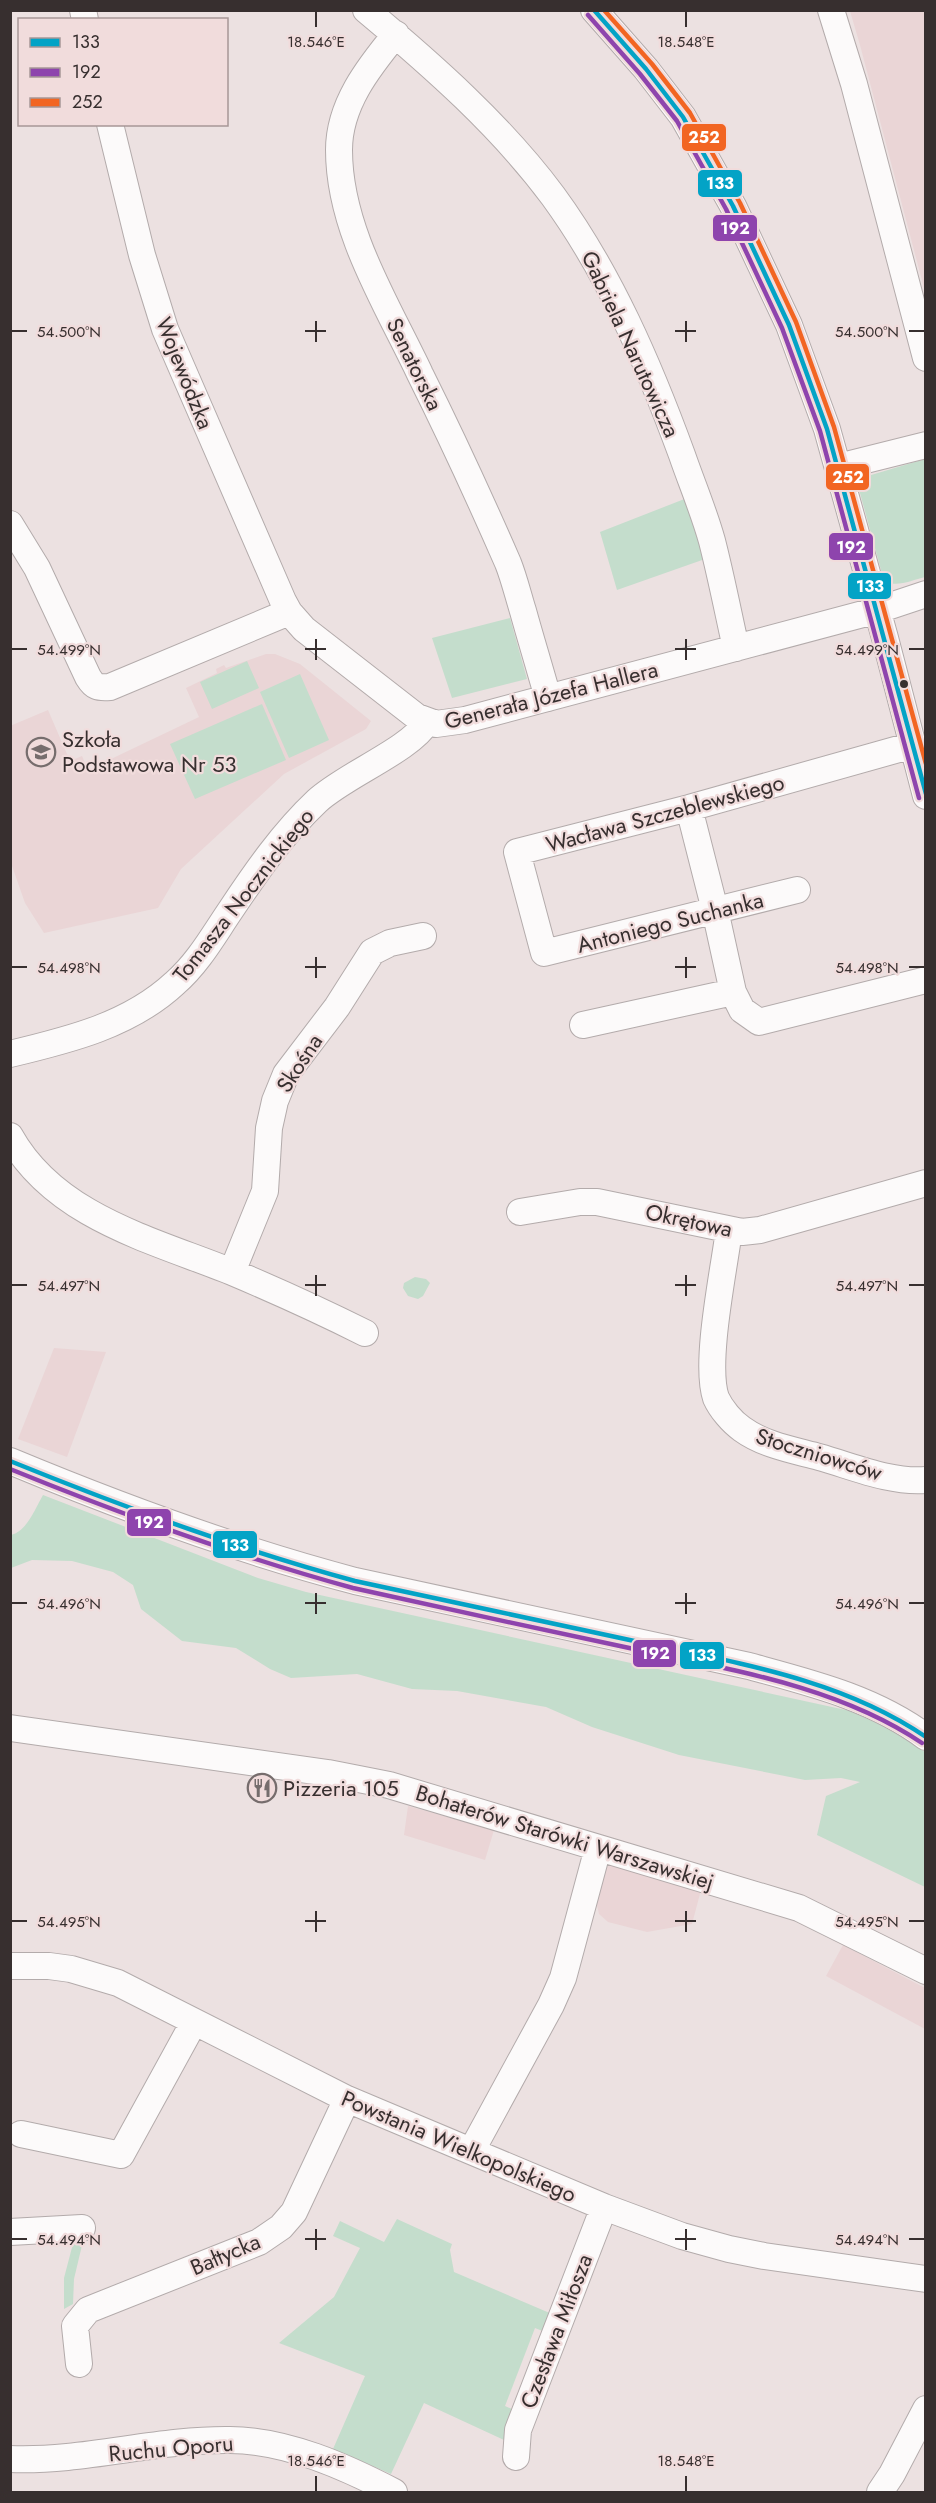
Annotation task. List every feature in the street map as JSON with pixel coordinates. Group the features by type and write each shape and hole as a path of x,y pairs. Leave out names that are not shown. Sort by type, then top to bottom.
{"street":[{"name":"Gabriela Narutowicza","path":"366,10 396,34 476,108 514,149 552,195 607,283 663,402 690,477 711,540 736,648"},
{"path":"594,10 646,69 683,117 733,206 789,325 812,384 838,467 926,796"},
{"path":"831,10 854,84 926,358"},
{"name":"Senatorska","path":"396,34 353,95 341,125 339,150 342,183 349,215 361,251 434,402 509,566 548,698"},
{"name":"Wojewódzka","path":"110,126 142,255 165,329 289,612"},
{"path":"838,467 926,445"},
{"path":"10,524 37,568 92,685 99,688 110,687 289,612"},
{"name":"Generała Józefa Hallera","path":"289,612 304,629 409,711 427,722 447,724 878,610 926,594"},
{"name":"Tomasza Nocznickiego","path":"10,1054 70,1040 111,1024 141,1008 175,984 195,963 261,864 292,827 319,799 408,741 427,722"},
{"name":"Wacława Szczeblewskiego","path":"544,954 517,852 689,808 913,745"},
{"path":"689,808 733,992 742,1010 759,1022 926,980"},
{"name":"Antoniego Suchanka","path":"544,954 797,890"},
{"name":"Skośna","path":"232,1272 264,1191 269,1128 274,1101 286,1074 337,1007 372,952 390,943 423,936"},
{"path":"583,1025 733,992"},
{"path":"10,1136 34,1167 59,1191 95,1217 232,1272 365,1333"},
{"name":"Okrętowa","path":"520,1212 580,1202 597,1202 742,1232 760,1230 926,1183"},
{"name":"Stoczniowców","path":"729,1230 712,1368 717,1399 726,1414 740,1428 776,1445 890,1476 926,1480"},
{"path":"10,1461 215,1540 293,1565 355,1581 749,1666 803,1681 867,1702 905,1721 926,1737"},
{"name":"Bohaterów Starówki Warszawskiej","path":"10,1728 367,1780 407,1790 799,1908 926,1971"},
{"path":"472,2150 563,1978 598,1848"},
{"name":"Powstania Wielkopolskiego","path":"10,1966 49,1966 95,1975 140,1993 347,2099 604,2207 682,2236 729,2249 926,2279"},
{"path":"21,2133 120,2154 194,2022"},
{"name":"Bałtycka","path":"79,2364 75,2326 88,2310 259,2242 281,2227 294,2212 347,2099"},
{"name":"Czesława Miłosza","path":"516,2457 518,2430 604,2207"},
{"path":"10,2232 82,2228"},
{"path":"879,2493 892,2474 926,2409"},
{"name":"Ruchu Oporu","path":"10,2459 35,2460 88,2456 186,2442 232,2439 261,2443 317,2457 394,2493"}],"shaded area":[{"path":"850,11 925,11 925,292 860,45"},
{"path":"266,654 275,654 300,664 371,721 366,729 284,774 181,869 158,908 44,933 25,903 11,863 10,726 48,710 70,761 82,756 88,770 199,717 186,688 217,673 216,669 224,665 226,668"},
{"path":"54,1348 106,1352 67,1457 18,1439"},
{"path":"408,1806 494,1830 485,1860 404,1835"},
{"path":"610,1865 701,1890 692,1924 647,1932 608,1922 599,1914 596,1901 602,1870"},
{"path":"843,1945 925,1988 925,2029 826,1976"}],"green space":[{"path":"925,459 925,577 904,583 889,583 884,581 857,482 861,478"},
{"path":"687,498 705,559 617,590 600,532"},
{"path":"510,618 527,679 452,698 432,638"},
{"path":"247,661 259,688 212,709 200,682"},
{"path":"300,674 329,740 289,758 260,692"},
{"path":"262,704 286,760 195,799 170,744"},
{"path":"415,1277 426,1279 430,1283 423,1296 418,1299 408,1296 403,1288 404,1283"},
{"path":"43,1495 258,1578 306,1592 855,1712 888,1727 925,1752 925,1887 817,1835 826,1796 860,1782 841,1778 805,1780 679,1755 592,1727 546,1707 457,1691 412,1689 357,1674 291,1678 270,1669 236,1648 182,1641 141,1609 133,1585 113,1572 72,1561 32,1560 11,1568 11,1535 17,1533 26,1524"},
{"path":"397,2219 452,2244 450,2250 454,2272 552,2314 545,2332 535,2328 505,2406 512,2409 504,2440 424,2403 391,2474 333,2449 365,2376 279,2343 334,2297 360,2248 333,2236 340,2221 384,2242"},
{"path":"75,2236 86,2240 83,2241 74,2279 73,2304 64,2309 64,2278"}],"transit line":[{"name":"133","path":"594,10 646,69 683,117 733,206 789,325 827,429 926,794"},
{"name":"252","path":"604,10 652,64 690,113 740,203 796,322 834,427 926,764"},
{"name":"192","path":"588,15 640,74 677,121 726,209 782,328 820,431 919,798"},
{"name":"133","path":"10,1461 181,1526 311,1569 355,1581 750,1666 824,1687 893,1717 926,1737"},
{"name":"192","path":"10,1469 180,1534 353,1588 783,1682 855,1707 889,1723 922,1743"}],"place":[{"name":"Szkoła Podstawowa Nr 53","path":"41,752"},
{"name":"Pizzeria 105","path":"262,1788"}]}
